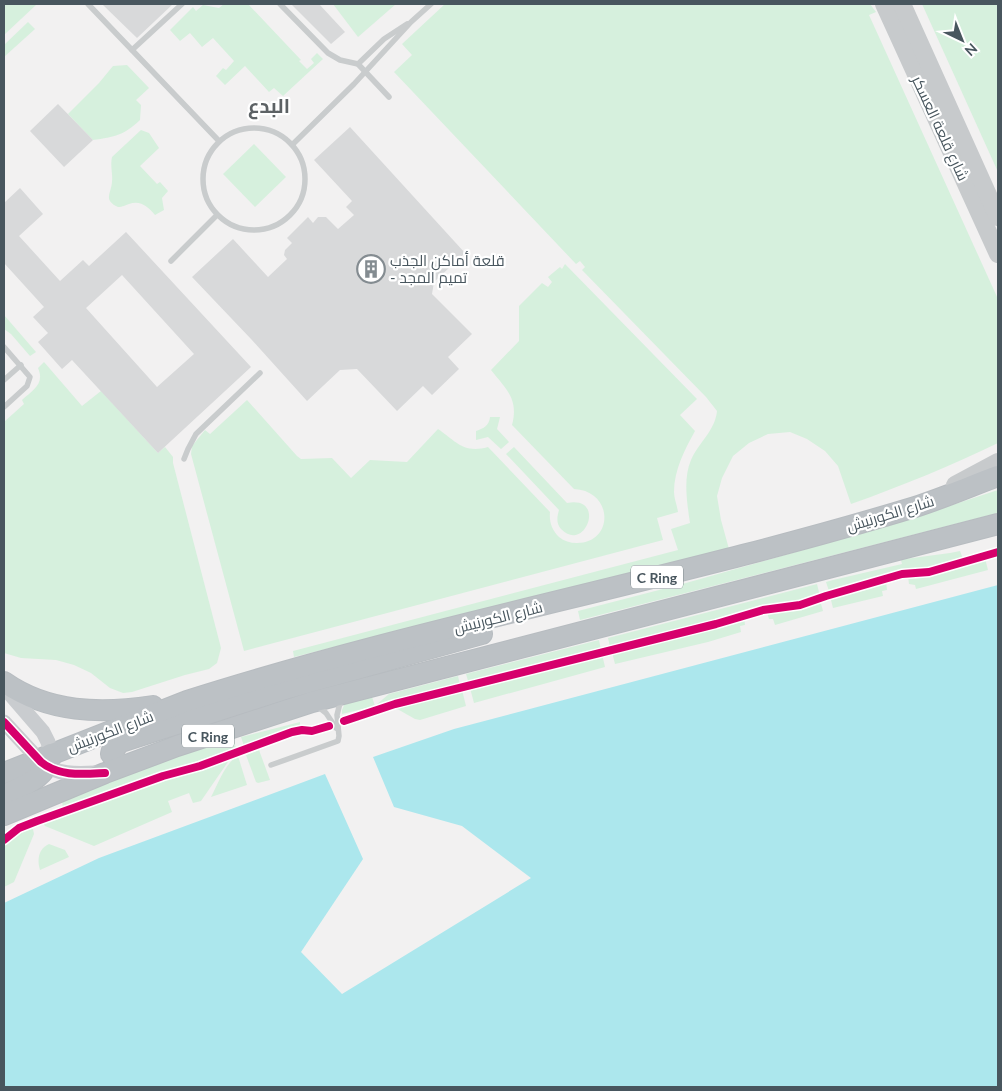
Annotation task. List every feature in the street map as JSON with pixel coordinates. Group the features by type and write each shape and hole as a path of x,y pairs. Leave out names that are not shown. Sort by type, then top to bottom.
{"highway":[{"name":"شارع الكورنيش","path":"4,773 46,760 187,701 311,664 738,556 917,506 998,476"},
{"name":"C Ring","path":"4,815 177,746 312,702 998,524"},
{"path":"113,770 112,750 121,742 288,688 477,637 487,632 510,614"},
{"path":"4,682 34,699 69,709 116,710 187,701"},
{"path":"4,795 34,780 46,760"}],"main road":[{"name":"شارع قلعة العسكر","path":"884,4 998,254"},
{"name":"شارع قلعة العسكر","path":"902,4 998,217"},
{"path":"917,506 998,462"}],"street":[{"path":"4,687 43,732 48,742 46,760"},
{"path":"4,722 46,760 70,773 113,770"}],"lane":[{"path":"88,4 219,141"},
{"path":"132,50 182,4"},
{"path":"280,4 328,53 340,60 358,64 389,98"},
{"path":"293,144 354,84 364,71 430,4"},
{"path":"358,64 384,39 411,22"},
{"path":"248,128 265,128 280,134 293,144 302,158 306,174 305,190 299,205 288,218 273,227 256,231 238,229 222,220 210,207 203,190 203,172 208,155 219,141 232,132 248,128"},
{"path":"170,261 218,215"},
{"path":"4,347 30,377 27,386 4,408"},
{"path":"4,380 20,365"},
{"path":"184,459 196,434 260,373"},
{"path":"271,765 335,742 339,738 337,730 338,710 343,693"},
{"path":"312,702 326,714 337,730"}],"green space":[{"path":"4,4 37,4 4,35"},
{"path":"224,4 248,4 301,60 299,61 307,69 314,63 311,59 317,53 323,59 283,96 274,88 269,92 245,66 225,85 216,76 223,68 226,70 234,61 213,38 202,47 190,33 180,41 170,30 193,7 196,11 203,5 219,8"},
{"path":"333,4 396,4 358,37"},
{"path":"445,4 870,4 876,12 869,15 998,299 998,443 926,475 851,504 838,466 825,451 807,439 790,432 768,434 749,443 733,456 722,478 717,496 729,549 294,657 293,651 678,550 671,529 690,523 686,491 687,475 694,454 710,431 716,418 717,411 706,397 582,270 585,267 580,261 576,264 394,72 412,55 402,44"},
{"path":"922,4 998,4 998,172"},
{"path":"28,22 35,29 4,57 4,45"},
{"path":"127,65 149,88 136,100 141,105 140,120 119,134 93,140 68,114 113,66"},
{"path":"141,130 149,133 159,148 140,166 157,184 160,182 168,191 162,198 164,210 155,215 141,204 133,203 118,207 109,199 112,179 112,157"},
{"path":"254,144 286,177 255,207 223,174"},
{"path":"565,264 697,399 680,415 695,431 684,452 674,484 678,512 657,518 663,540 244,651 191,454 192,446 205,430 210,434 247,400 301,459 332,458 351,478 370,460 407,462 438,429 466,448 479,449 488,447 550,512 554,532 559,537 567,542 577,543 589,541 598,535 603,526 604,517 602,507 597,498 587,492 574,489 512,425 514,408 510,395 491,370 519,341 519,306 542,283 548,287 552,282 548,277 560,267 562,269"},
{"path":"4,315 36,352 30,356 11,334 4,329"},
{"path":"44,362 82,406 101,391 158,453 165,447 173,457 221,648 217,663 209,669 123,693 110,688 91,673 74,665 56,660 21,658 4,653 4,422 24,404 22,400 39,383 40,374 38,368"},
{"path":"490,417 500,417 497,429 509,442 501,449 488,437 476,440 476,431 489,423"},
{"path":"514,447 567,503 579,503 586,507 589,514 584,530 578,534 570,535 561,529 557,520 559,510 506,454"},
{"path":"998,490 998,513 580,620 578,611 686,583 888,526"},
{"path":"960,551 963,559 925,569 903,572 829,591 826,582 902,564 901,560 905,559"},
{"path":"985,558 988,570 916,589 915,585 909,584 908,576 934,574"},
{"path":"886,581 887,590 882,591 883,596 833,608 830,596"},
{"path":"817,584 820,596 802,602 752,610 690,628 610,647 608,638"},
{"path":"820,600 823,611 775,625 773,619 769,619 767,612 807,605"},
{"path":"744,617 745,625 740,626 741,632 708,642 615,664 612,652"},
{"path":"599,640 601,650 469,684 466,674"},
{"path":"602,654 605,667 474,703 470,688"},
{"path":"458,676 460,685 376,705 389,694"},
{"path":"462,690 466,706 420,720 392,706"},
{"path":"371,694 375,706 342,714 345,703"},
{"path":"300,722 300,725 244,746 241,737"},
{"path":"233,738 236,748 91,797 92,800 63,809 62,800 158,763"},
{"path":"259,750 270,780 258,783 246,755"},
{"path":"232,756 201,801 193,803 189,793 168,801 172,812 94,846 45,826 42,822 125,791"},
{"path":"238,756 247,785 211,797 229,764"},
{"path":"25,827 27,830 33,829 34,834 14,882 4,887 4,842"},
{"path":"49,844 65,850 69,857 40,870 39,855 45,846"}],"water":[{"path":"998,585 998,1087 4,1087 4,903 99,858 325,774 363,859 301,952 342,994 531,878 462,826 394,807 373,757 454,729"}],"building":[{"path":"102,4 173,4 137,38"},
{"path":"291,4 319,4 345,32 331,44"},
{"path":"58,104 93,140 64,167 30,131"},
{"name":"قلعة أماكن الجذب - تميم المجد","path":"350,127 465,253 434,282 432,294 472,334 448,357 459,369 432,395 423,386 397,411 357,369 340,370 307,401 192,277 233,239 268,277 287,259 284,255 285,250 292,243 287,238 308,217 313,223 318,217 326,217 338,229 354,215 346,207 352,201 314,160"},
{"path":"20,188 43,214 19,236 60,281 83,260 89,266 126,232 251,367 158,453 72,360 62,369 38,342 48,333 33,317 44,307 4,263 4,203","holes":["122,275 194,354 157,387 86,308"]}],"cycle path":[{"path":"344,721 395,704 716,624 763,610 800,605 902,574 929,572 998,552"},
{"path":"4,722 41,762 48,767 72,774 105,773"},
{"path":"4,840 19,828 163,776 200,766 292,732 312,731 329,726"}],"place":[{"name":"قلعة أماكن الجذب - تميم المجد","path":"371,269"}],"district":[{"name":"البدع","path":"269,105"}]}
